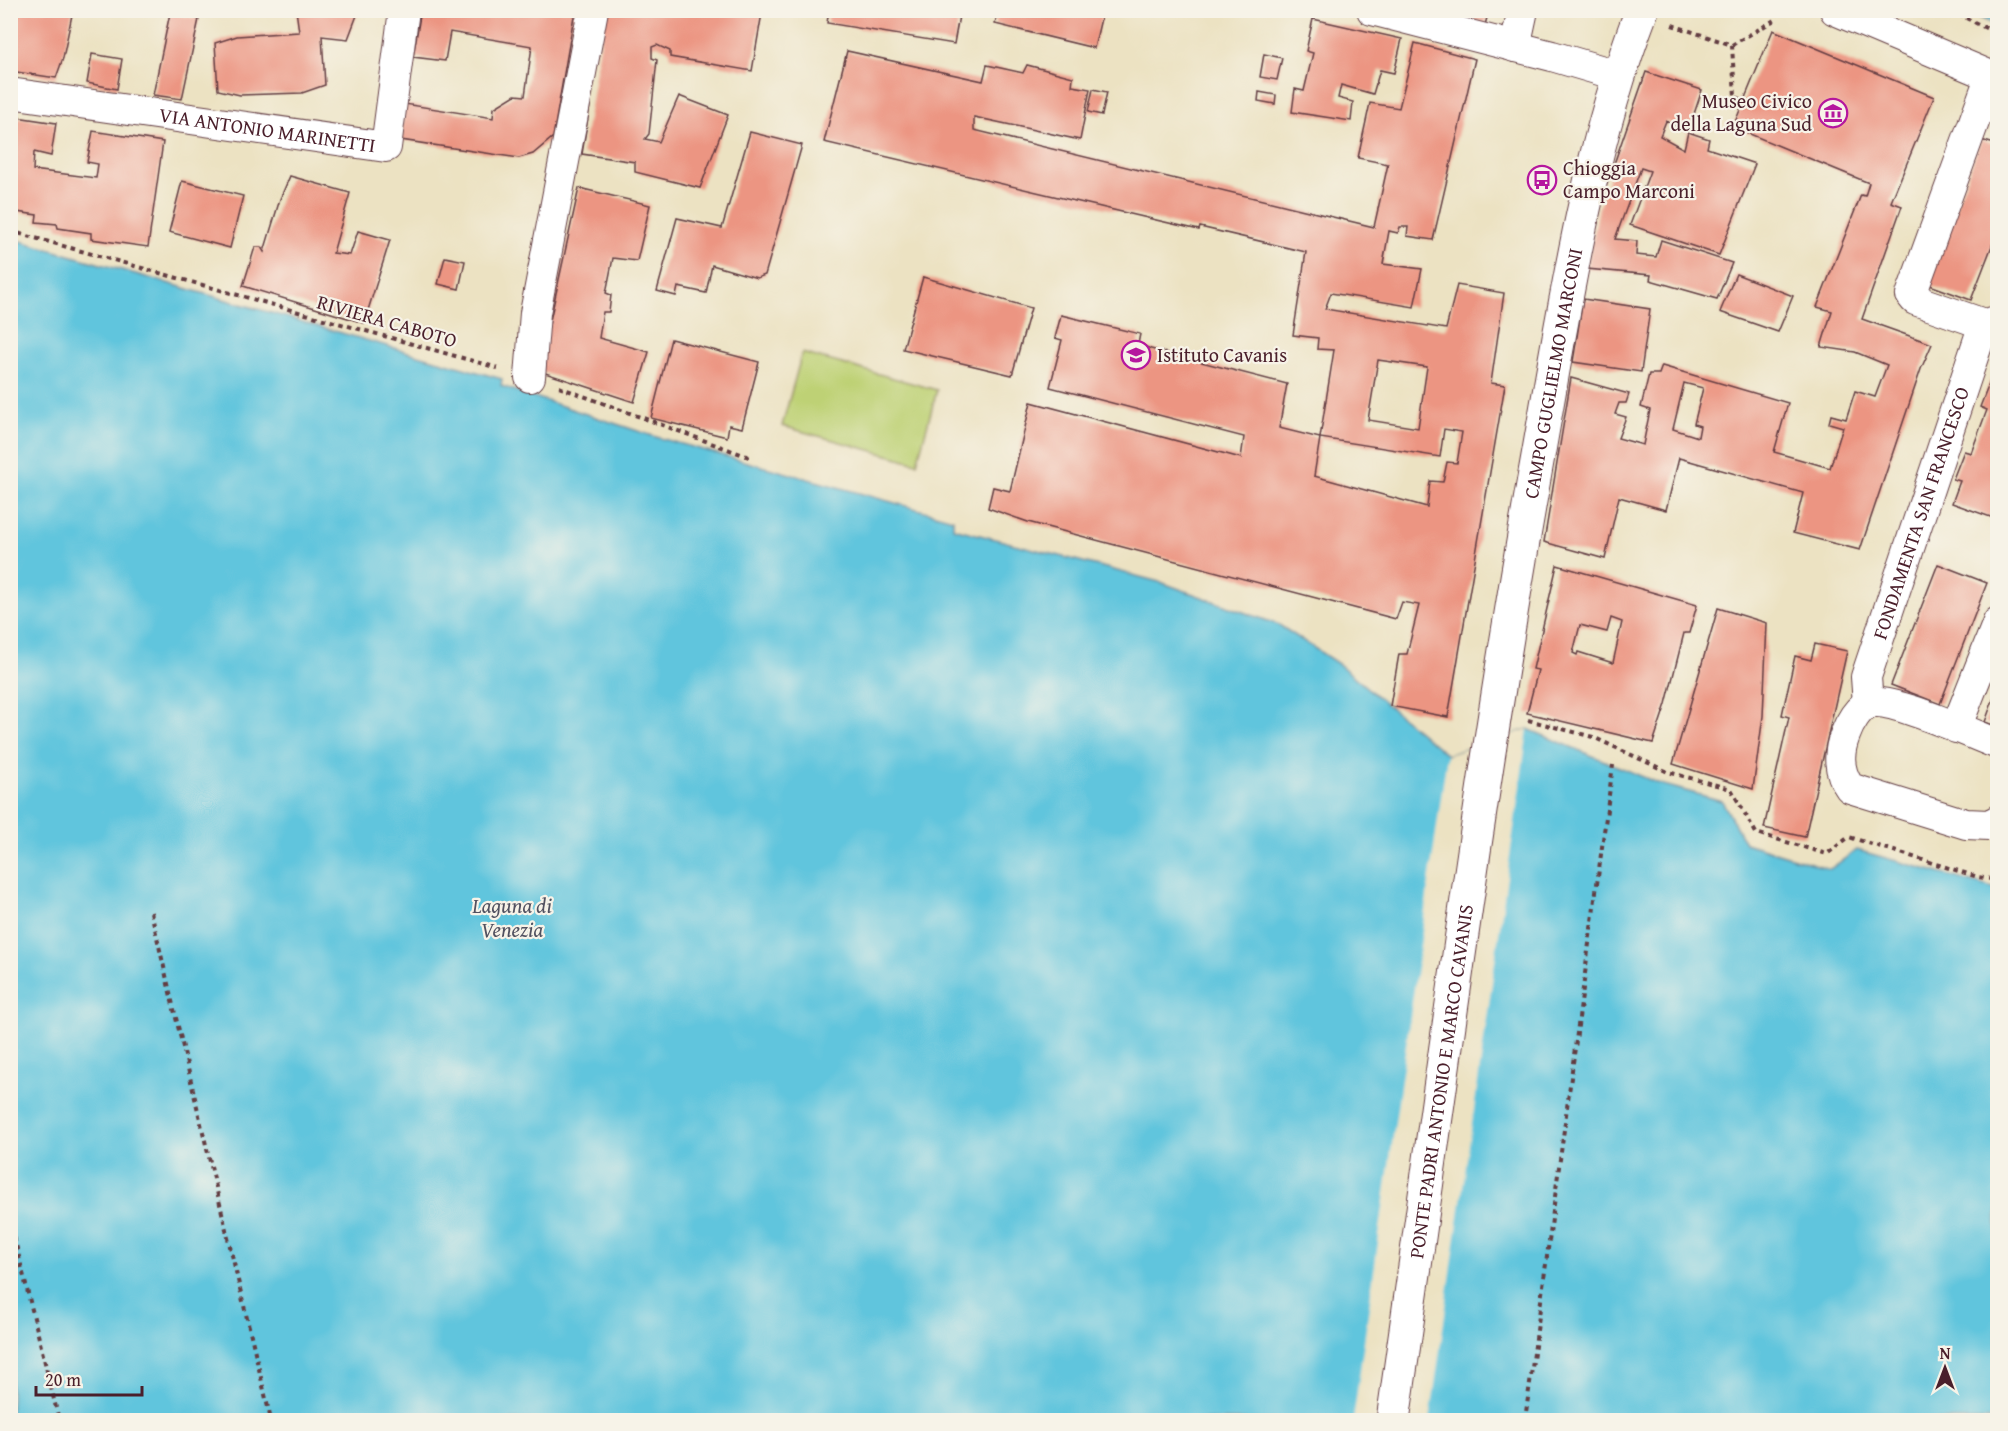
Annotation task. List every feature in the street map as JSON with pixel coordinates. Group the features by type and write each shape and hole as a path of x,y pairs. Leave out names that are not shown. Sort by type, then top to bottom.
{"street":[{"name":"VIA ANTONIO MARINETTI","path":"10,93 386,147 404,10"},
{"path":"530,376 535,314 593,10"},
{"path":"1372,10 1620,76"},
{"path":"1515,47 1524,10"},
{"name":"FONDAMENTA SAN FRANCESCO","path":"1835,10 1994,77 1911,295 1915,300 1991,323 1866,677 1868,704"},
{"name":"CAMPO GUGLIELMO MARCONI","path":"1490,741 1501,663 1576,250 1597,158 1620,76 1652,16"},
{"path":"1956,728 1998,622"},
{"path":"1998,744 1899,707 1879,702 1868,704 1852,720 1840,751 1843,779 1850,788 1966,824 1989,825 1998,820"},
{"name":"PONTE PADRI ANTONIO E MARCO CAVANIS","path":"1393,1420 1490,741"}],"path":[{"path":"1950,10 1998,34"},
{"path":"1652,16 1732,45"},
{"path":"1732,45 1778,18"},
{"path":"1732,45 1735,97 1744,100"},
{"name":"RIVIERA CABOTO","path":"10,231 530,376 749,457"},
{"path":"1524,719 1593,737 1668,772 1731,789 1756,833 1827,854 1849,837 1978,877 1998,880"},
{"path":"1525,1420 1612,765"},
{"path":"151,912 271,1420"},
{"path":"10,1220 58,1420"}],"green space":[{"path":"802,353 937,390 917,463 782,426"}],"water":[{"path":"1966,11 1997,11 1997,26"},
{"name":"Laguna di Venezia","path":"10,238 502,379 501,386 656,437 953,519 953,528 1163,583 1279,625 1340,665 1447,755 1528,729 1660,784 1722,801 1745,843 1830,869 1857,850 1997,889 1997,1420 11,1420"}],"pier":[{"path":"1528,729 1430,1420 1353,1420 1447,755"}],"building":[{"path":"11,10 73,10 63,58 56,78 10,71"},
{"path":"296,10 359,10 348,39 322,36 325,85 302,93 240,95 218,90 215,43 237,36 299,32"},
{"path":"421,10 575,10 553,137 533,154 519,158 401,140 405,104 493,118 494,108 515,95 525,96 532,46 450,32 445,61 413,57"},
{"path":"606,10 748,10 762,13 752,71 670,57 670,51 657,45 652,47 652,58 657,60 649,134 645,139 659,142 679,96 728,115 700,188 635,172 635,162 582,154"},
{"path":"829,10 960,10 954,44 827,23"},
{"path":"998,10 1103,10 1094,48 995,24"},
{"path":"1414,10 1489,10 1484,29"},
{"path":"170,13 199,19 182,99 153,95"},
{"path":"1313,19 1402,39 1394,73 1380,70 1373,94 1341,85 1338,98 1353,102 1351,121 1292,112 1295,89 1304,91 1313,53 1306,51"},
{"path":"1773,30 1934,97 1891,202 1902,206 1862,319 1932,344 1921,369 1860,550 1793,533 1803,493 1679,458 1666,510 1619,497 1605,559 1544,542 1571,378 1629,394 1626,403 1619,403 1615,414 1626,417 1618,438 1643,445 1650,410 1641,407 1649,374 1659,374 1662,366 1788,403 1774,452 1830,468 1843,427 1829,423 1831,415 1846,419 1855,391 1875,397 1887,365 1855,352 1821,347 1832,311 1817,307 1861,195 1865,196 1869,183 1733,127","holes":["1684,383 1703,388 1694,424 1700,426 1698,437 1673,429"]},
{"path":"1415,43 1475,59 1433,240 1407,236 1408,227 1400,227 1398,233 1389,231 1383,264 1422,269 1414,307 1331,293 1325,309 1446,329 1457,285 1504,293 1491,383 1505,385 1448,717 1390,706 1399,654 1407,654 1419,605 1402,602 1396,619 1028,522 988,508 993,487 1010,491 1031,402 1241,458 1244,437 1050,387 1062,340 1055,338 1061,315 1140,334 1138,344 1151,349 1287,384 1279,428 1320,438 1334,350 1317,349 1318,338 1293,335 1306,252 1200,227 1199,230 824,142 847,51 983,81 987,65 1023,73 1027,65 1073,77 1072,86 1090,89 1080,140 974,117 974,130 1374,227 1388,164 1358,158 1370,103 1399,108","holes":["1378,360 1427,367 1418,428 1368,420","1444,429 1462,432 1457,463 1447,462 1443,482 1430,481 1427,507 1314,476 1320,438 1440,457"]},
{"path":"92,54 122,59 117,89 87,83"},
{"path":"1264,54 1282,58 1277,80 1260,77"},
{"path":"1646,72 1702,90 1688,132 1709,139 1707,148 1755,164 1719,255 1630,225 1650,171 1641,168 1615,239 1637,241 1636,255 1656,257 1661,240 1732,263 1717,299 1650,280 1651,275 1587,269 1599,207","holes":["1666,121 1688,132 1684,149 1660,136"]},
{"path":"1093,89 1107,92 1102,115 1088,112"},
{"path":"1259,92 1276,95 1275,104 1258,101"},
{"path":"10,116 56,123 51,156 34,152 33,170 96,178 98,164 87,162 93,131 163,142 148,247 91,239 91,233 58,228 57,224 36,222 37,215 10,211"},
{"path":"750,132 802,145 765,275 757,278 712,265 706,293 678,287 676,296 657,291 677,218 722,228"},
{"path":"1981,140 1998,145 1998,230 1971,300 1927,284"},
{"path":"290,176 350,193 333,253 350,255 358,231 390,240 364,323 243,286 255,247 261,247 264,252 280,199"},
{"path":"182,181 243,196 230,248 169,232"},
{"path":"579,188 650,205 637,261 613,258 606,293 611,295 609,312 603,312 599,338 649,352 634,402 539,371"},
{"path":"445,257 465,261 459,289 438,284"},
{"path":"1736,274 1793,296 1778,332 1720,312"},
{"path":"923,277 1031,308 1012,375 903,349"},
{"path":"1583,299 1650,309 1641,372 1573,362"},
{"path":"671,339 759,362 742,428 729,425 727,437 651,418"},
{"path":"1991,379 1998,382 1996,519 1952,503 1960,481 1953,479 1964,451 1971,453 1987,410 1980,407"},
{"path":"1938,564 1987,583 1940,704 1891,685"},
{"path":"1557,565 1697,605 1689,633 1684,633 1666,704 1653,743 1527,713 1538,670 1533,669","holes":["1611,618 1622,622 1613,663 1578,652 1577,655 1573,653 1580,625 1607,632"]},
{"path":"1718,608 1767,623 1763,716 1753,789 1673,764"},
{"path":"1815,644 1847,651 1805,837 1764,828 1789,717 1782,715 1795,656 1811,660"},
{"path":"1998,689 1998,727 1985,722"}],"place":[{"name":"Museo Civico della Laguna Sud","path":"1833,113"},
{"name":"Chioggia Campo Marconi","path":"1542,180"},
{"name":"Istituto Cavanis","path":"1136,355"}]}
